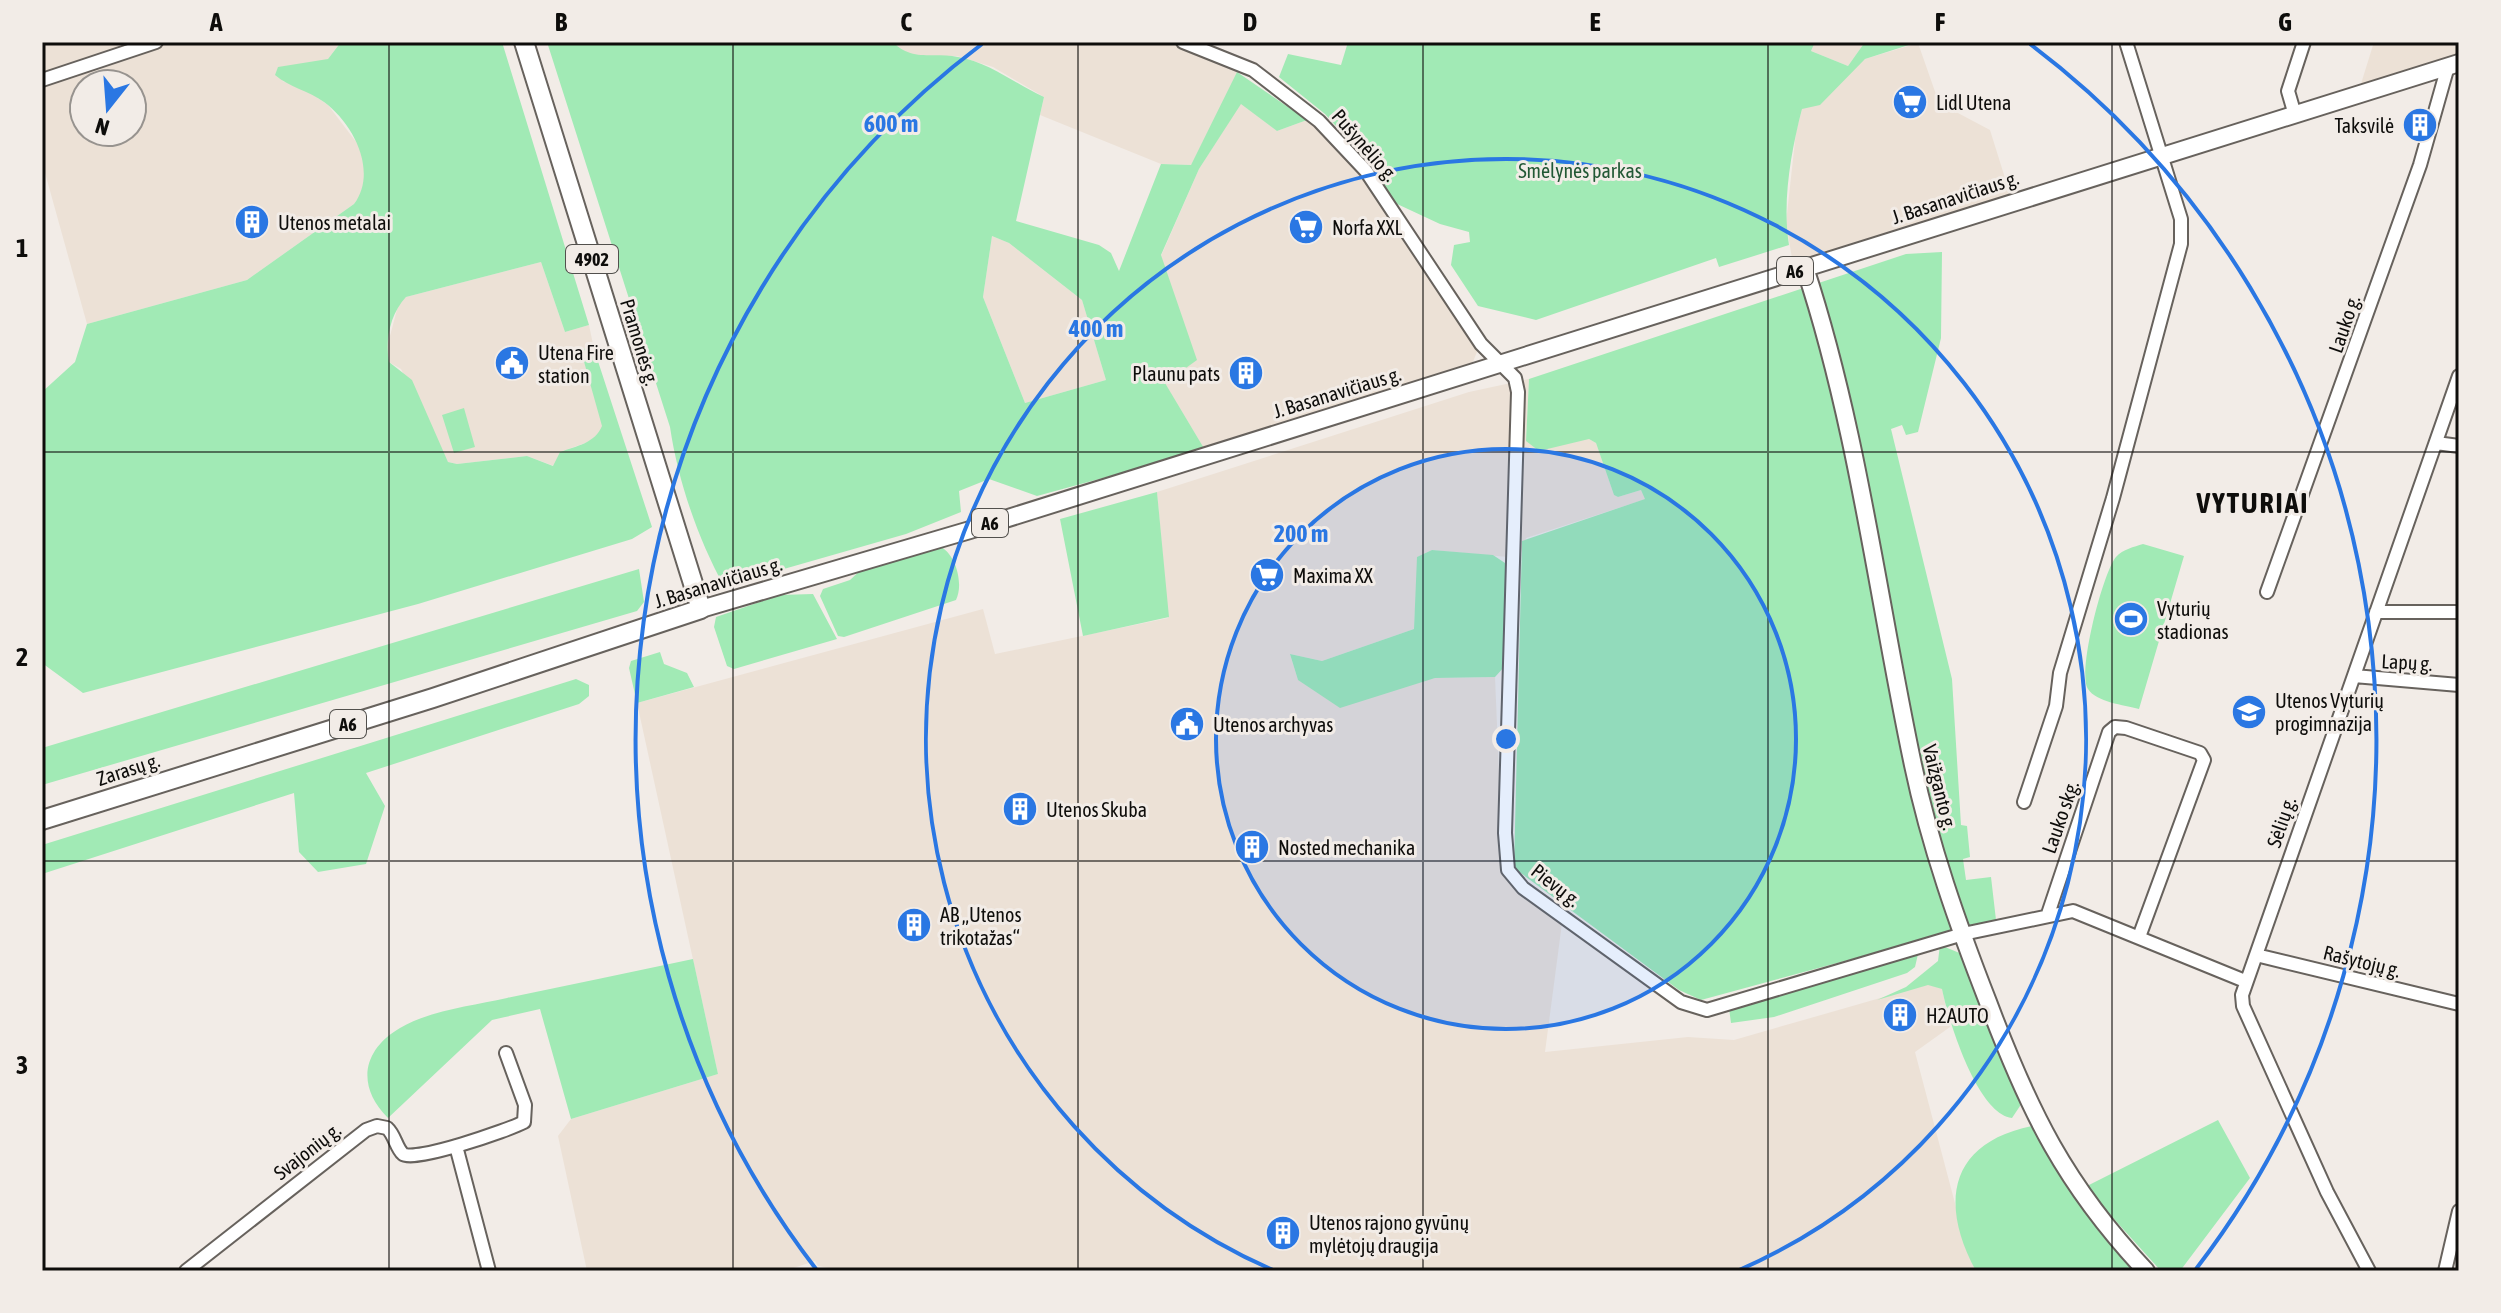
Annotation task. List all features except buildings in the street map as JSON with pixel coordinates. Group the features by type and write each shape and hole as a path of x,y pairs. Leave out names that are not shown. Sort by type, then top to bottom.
{"highway":[{"name":"Pramonės g.","path":"524,42 701,609"},
{"name":"J. Basanavičiaus g.","path":"228,761 433,698 701,609"},
{"name":"Zarasų g.","path":"42,820 228,761"}],"main road":[{"name":"J. Basanavičiaus g.","path":"701,609 866,562 2453,64"},
{"name":"Vaižganto g.","path":"1805,268 1842,407 1914,768 1935,851 1963,934 2021,1089 2055,1156 2097,1217 2146,1271"}],"street":[{"path":"42,80 156,42"},
{"name":"Pušynėlio g.","path":"1183,42 1253,70 1319,121 1366,171 1498,365"},
{"path":"2024,802 2056,706 2060,673 2113,498 2181,244 2181,219 2126,42"},
{"path":"2295,115 2288,91 2304,42"},
{"name":"Lauko g.","path":"2267,592 2416,178 2453,64"},
{"name":"Pievų g.","path":"1498,365 1515,378 1518,392 1505,833 1508,870 1523,888 1681,1002 1707,1010 1963,934"},
{"name":"Sėlių g.","path":"2369,1271 2327,1192 2243,1006 2245,981 2459,376"},
{"path":"2436,443 2459,446"},
{"path":"2376,612 2459,612"},
{"name":"Lapų g.","path":"2354,676 2459,685"},
{"name":"Lauko skg.","path":"2048,914 2109,732 2115,727 2126,728 2200,753 2204,760 2139,937"},
{"path":"1963,934 2048,914 2083,913 2245,981"},
{"name":"Rašytojų g.","path":"2256,955 2459,1004"},
{"name":"Svajonių g.","path":"186,1271 366,1130 377,1126 387,1128 402,1154 410,1157 456,1146 524,1122 525,1105 506,1053"},
{"path":"456,1146 489,1271"},
{"path":"2445,1271 2459,1211"}],"shaded area":[{"path":"42,42 341,42 328,59 282,81 302,87 328,105 360,147 366,179 363,192 354,204 247,280 87,324 42,162"},
{"path":"893,42 1203,42 1245,59 1191,165 1161,164 1040,115 1044,97 993,67 957,56 918,57 901,50"},
{"path":"1815,42 1865,42 1848,66 1811,51"},
{"path":"2374,42 2459,42 2459,54 2360,87"},
{"path":"1918,43 1939,103 1990,130 2010,194 1793,264 1786,223 1796,132 1802,109 1865,59"},
{"path":"1241,103 1277,131 1307,120 1354,166 1374,190 1477,352 1472,364 1205,450 1164,382 1175,303 1161,256 1199,169"},
{"path":"992,236 1009,243 1082,300 1106,380 1025,403 983,297"},
{"path":"541,262 565,332 589,325 594,349 589,346 581,351 603,426 599,434 588,442 560,452 554,466 527,456 457,464 448,462 401,369 389,362 387,347 398,306 406,297"},
{"path":"1529,379 1526,441 1589,439 1596,443 1614,495 1618,497 1641,490 1646,499 1526,538 1519,558 1432,550 1418,557 1414,629 1322,661 1290,654 1298,680 1409,684 1435,678 1495,677 1503,869 1524,895 1562,923 1545,1052 1688,1037 1734,1040 1929,984 1942,989 1950,1027 1915,1052 1966,1245 1976,1271 845,1271 818,1266 815,1261 784,1271 587,1271 558,1136 571,1119 718,1074 637,703 983,609 995,654 1168,618 1157,492 1469,392"}],"green space":[{"path":"341,42 502,42 589,325 565,332 541,262 406,297 396,311 390,328 389,362 412,380 448,462 457,464 527,456 553,466 560,452 595,436 602,426 581,351 589,346 594,349 652,527 632,539 418,604 83,693 42,663 42,392 75,362 87,324 247,280 354,204 364,178 363,163 353,136 335,111 324,102 275,75 278,67 328,59"},
{"path":"547,42 893,42 916,54 958,57 981,64 1044,97 1016,221 1099,245 1111,253 1119,271 1161,164 1191,165 1237,72 1307,120 1277,131 1241,104 1199,169 1161,255 1197,360 1165,383 1205,450 1037,496 989,479 959,491 961,512 906,534 724,586 690,509 670,427","holes":["992,236 1009,243 1082,300 1106,380 1025,403 983,297"]},
{"name":"Smėlynės parkas","path":"1348,42 1815,42 1811,51 1848,66 1865,42 1918,42 1865,59 1820,105 1802,109 1789,177 1789,245 1719,267 1716,258 1536,320 1478,306 1451,265 1454,245 1470,242 1469,232 1440,224 1395,203 1365,158 1325,114 1279,77 1288,54 1341,65"},
{"path":"1942,252 1941,338 1918,432 1906,435 1902,425 1891,429 1952,679 1961,825 1967,826 1970,857 1963,859 1966,880 1991,877 1996,920 1701,1000 1679,990 1514,868 1522,541 1645,499 1641,490 1618,497 1614,495 1596,443 1589,439 1539,451 1526,441 1529,379 1906,254"},
{"path":"464,408 475,447 454,453 442,415"},
{"path":"1157,492 1169,617 1083,636 1060,519"},
{"name":"Vyturių stadionas","path":"2143,544 2184,556 2139,709 2092,693 2088,689 2086,664 2093,623 2111,566 2122,552"},
{"path":"939,546 950,555 957,570 959,586 956,600 844,637 838,636 820,596 823,589 850,580 863,568"},
{"path":"1432,550 1493,555 1508,565 1505,666 1495,677 1435,678 1340,708 1298,680 1290,654 1322,661 1414,629 1417,557"},
{"path":"639,569 644,602 637,611 42,785 42,748"},
{"path":"813,594 837,639 734,669 727,666 714,627 716,617 780,595"},
{"path":"660,652 664,664 687,673 694,687 637,703 629,668 631,661"},
{"path":"576,679 589,685 589,696 579,704 366,773 385,806 366,864 318,872 299,852 294,793 42,874 42,845"},
{"path":"1940,945 1962,954 2022,1103 2012,1118 1999,1113 1976,1083 1958,1042 1942,989 1928,985 1877,1000 1906,987 1938,961"},
{"path":"1919,950 1915,967 1907,973 1774,1017 1731,1023 1729,1008"},
{"path":"693,959 718,1074 571,1119 540,1009 492,1020 388,1118 371,1094 368,1070 377,1047 412,1022 452,1009"},
{"path":"2218,1120 2250,1178 2180,1271 2161,1271 2085,1187"},
{"path":"2032,1126 2093,1220 2139,1271 1976,1271 1957,1222 1959,1179 1968,1161 1983,1146 2004,1134"}],"place":[{"name":"Lidl Utena","path":"1910,102"},
{"name":"Taksvilė","path":"2420,125"},
{"name":"Utenos metalai","path":"252,222"},
{"name":"Norfa XXL","path":"1306,227"},
{"name":"Utena Fire station","path":"512,363"},
{"name":"Plaunu pats","path":"1246,373"},
{"name":"Maxima XX","path":"1267,575"},
{"name":"Vyturių stadionas","path":"2131,619"},
{"name":"Utenos Vyturių progimnazija","path":"2249,712"},
{"name":"Utenos archyvas","path":"1187,724"},
{"name":"Utenos Skuba","path":"1020,809"},
{"name":"Nosted mechanika","path":"1252,847"},
{"name":"AB „Utenos trikotažas“","path":"914,925"},
{"name":"H2AUTO","path":"1900,1015"},
{"name":"Utenos rajono gyvūnų mylėtojų draugija","path":"1283,1233"}],"district":[{"name":"VYTURIAI","path":"2253,503"}]}
